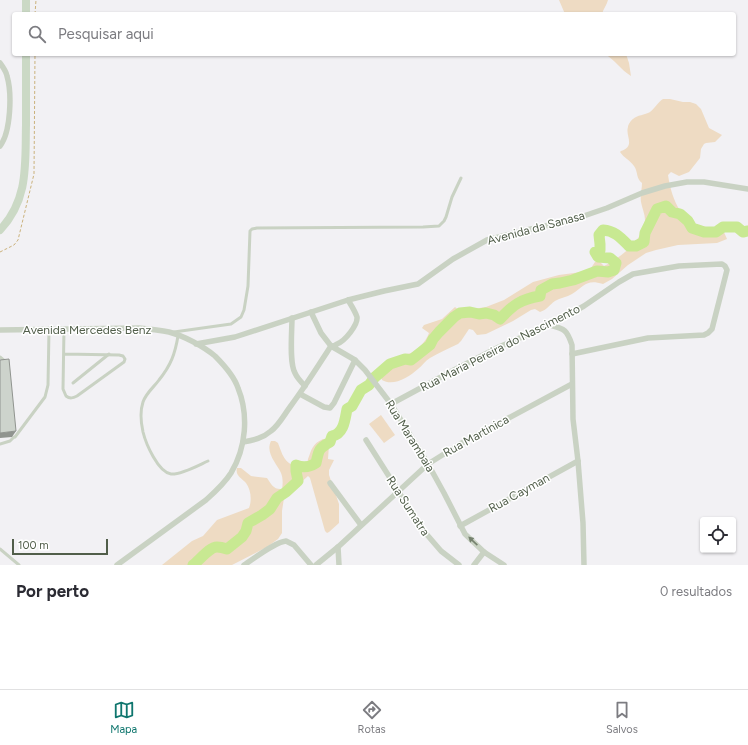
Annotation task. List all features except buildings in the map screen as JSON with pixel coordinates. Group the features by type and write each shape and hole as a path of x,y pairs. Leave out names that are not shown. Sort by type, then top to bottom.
{"main road":[{"path":"26,0 26,12"},
{"path":"0,230 7,223 18,203 24,182 26,147 26,56"}],"street":[{"path":"0,63 7,75 10,98 7,127 0,146"},
{"name":"Avenida da Sanasa","path":"196,344 235,337 348,300 418,284 452,258 486,240 572,220 607,208 642,193 665,186 687,182 704,182 748,189"},
{"name":"Rua Maria Pereira do Nascimento","path":"391,404 500,347 550,325 584,306 633,274 679,266 722,264 725,266 727,270 712,329 708,333 704,335 648,338 572,354"},
{"path":"243,442 258,439 271,432 277,426 331,346 337,345 343,341 355,325 357,320 356,315 348,300"},
{"name":"Rua Marambaia","path":"311,312 321,333 331,346 355,360 365,370 391,404 428,464 465,534 484,552 504,565"},
{"path":"292,318 292,367 295,375 305,386"},
{"path":"550,325 563,328 569,336 572,345 573,420 583,523 584,565"},
{"name":"Avenida Mercedes Benz","path":"0,330 139,328 153,329 170,333 196,344 214,356 232,376 238,388 245,417 245,429 238,458 225,482 216,492 197,507 117,565"},
{"path":"300,394 324,407 330,408 334,403 355,360"},
{"name":"Rua Martinica","path":"316,565 399,492 428,464 460,444 572,384"},
{"name":"Rua Sumatra","path":"366,440 416,522 441,551 459,565"},
{"name":"Rua Cayman","path":"460,526 578,461"},
{"path":"330,483 361,525"},
{"path":"244,565 271,547 286,541 294,545 311,565"},
{"path":"338,547 339,565"},
{"path":"474,565 484,552"}],"lane":[{"path":"170,333 231,324 241,317 244,310 248,286 249,242 250,231 252,229 439,226 446,217 452,197 461,178"},
{"path":"0,444 10,441 14,437 45,397 47,391 49,329"},
{"path":"64,329 63,389 66,396 69,398 77,396 125,361 125,357 118,355 64,354"},
{"path":"178,336 172,361 143,402 141,413 143,432 152,453 161,468 169,473 175,474 183,472 208,461"},
{"path":"74,383 109,354"},
{"path":"0,357 8,364"},
{"path":"14,430 14,437"},
{"path":"0,549 19,565"}],"path":[{"path":"35,12 36,0"}],"shaded area":[{"path":"559,0 608,0 603,12 564,12"},
{"path":"608,56 627,56 631,76 624,71"},
{"path":"663,99 696,104 701,109 709,128 722,135 715,142 704,144 701,149 700,158 689,172 679,176 671,172 668,175 674,199 687,219 705,227 723,230 727,239 717,243 678,245 646,253 628,265 612,279 603,284 593,282 586,284 572,294 555,301 540,312 535,309 531,310 513,321 486,334 477,335 473,330 469,329 458,344 430,358 406,378 396,382 386,382 382,380 380,373 390,363 402,355 411,353 424,342 429,333 422,328 424,325 442,319 455,307 460,311 486,307 504,300 533,282 559,275 589,271 595,262 600,262 604,266 630,248 644,227 645,216 641,204 642,183 634,166 620,152 629,144 627,130 631,120 650,112"},
{"path":"381,415 395,435 384,443 369,424"},
{"path":"323,439 327,441 329,445 328,459 334,460 329,470 329,475 339,504 339,523 329,532 327,533 325,531 310,478 308,476 284,498 282,511 282,533 278,539 267,547 232,565 162,565 192,541 203,536 217,520 249,508 251,498 250,492 246,483 238,475 237,468 241,468 251,476 267,478 275,488 282,489 282,475 269,450 271,441 278,443 284,458 289,463 297,466 304,466 314,445"}],"waterway":[{"path":"193,565 211,549 217,547 227,549 242,537 246,531 248,523 270,509 277,498 298,481 296,465 306,467 316,463 321,448 330,442 332,436 339,432 345,421 347,409 352,406 361,390 369,385 375,377 390,364 405,359 411,360 430,345 439,332 460,313 486,313 494,315 500,319 518,303 540,296 541,290 552,284 573,280 597,271 608,272 614,270 616,263 610,258 598,257 595,252 600,250 599,235 603,230 614,233 629,246 636,246 644,242 645,233 657,209 666,206 672,212 680,214 688,221 692,228 704,232 716,232 723,227 737,227 743,232 748,231"}]}
